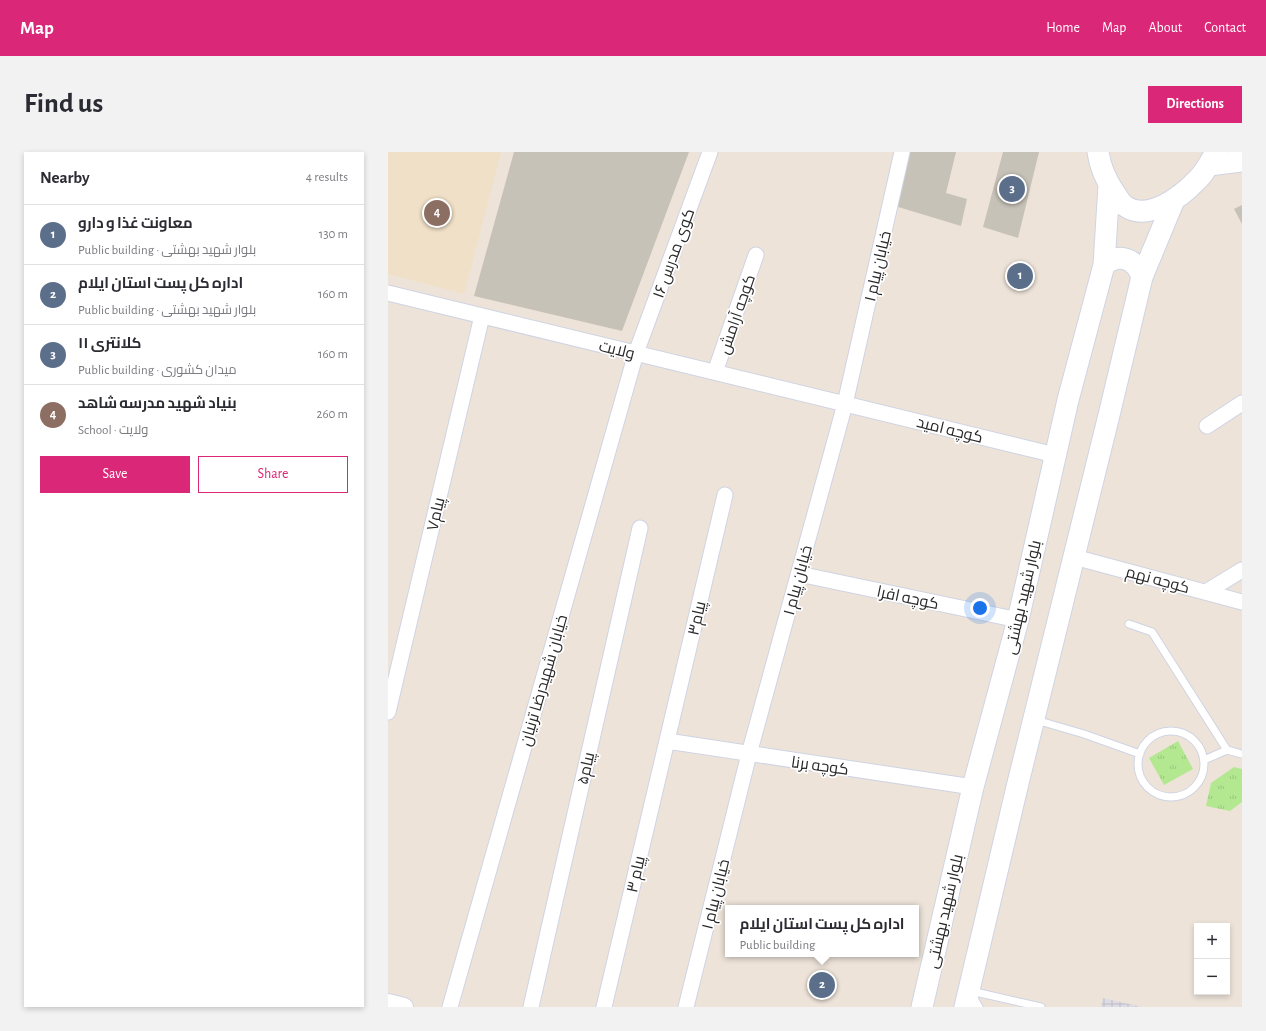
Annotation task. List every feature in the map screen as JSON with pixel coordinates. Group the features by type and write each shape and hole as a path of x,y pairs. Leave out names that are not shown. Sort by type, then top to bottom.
{"main road":[{"path":"1098,152 1099,162 1109,185 1123,206 1142,212 1151,211 1174,200 1198,180 1212,158 1242,161"},
{"name":"بلوار شهید بهشتی","path":"922,1007 973,787 1018,620 1068,400 1104,265 1109,185"},
{"path":"971,1001 1034,720 1142,277 1174,200"},
{"path":"1104,265 1115,258 1122,258 1135,264 1142,277"}],"street":[{"name":"کوی مدرس ۱۶","path":"636,353 710,152"},
{"name":"خیابان پیام ۱","path":"686,1007 749,754 845,404 902,152"},
{"name":"کوچه آرامش","path":"716,372 756,255"},
{"name":"ولایت","path":"388,293 845,404"},
{"name":"پیام۷","path":"388,712 482,316"},
{"name":"خیابان شهیدرضا ترنیان","path":"450,1007 636,353"},
{"path":"1207,426 1242,403"},
{"name":"کوچه امید","path":"845,404 1055,455"},
{"name":"پیام۳","path":"667,741 724,495"},
{"name":"پیام۵","path":"531,1007 640,528"},
{"name":"کوچه نهم","path":"1074,557 1242,602"},
{"path":"1206,592 1242,570"},
{"name":"کوچه افرا","path":"799,574 1018,620"},
{"name":"کوچه برنا","path":"667,741 973,787"},
{"name":"پیام ۳","path":"604,1007 667,741"},
{"path":"388,1003 404,1007"}],"lane":[{"path":"1128,624 1152,632 1227,750"},
{"path":"1034,720 1084,734 1140,754"},
{"path":"1174,731 1185,734 1194,740 1200,749 1204,760 1203,771 1198,782 1191,789 1182,794 1172,796 1157,793 1145,784 1140,775 1138,765 1144,744 1152,736 1162,732 1174,731"},
{"path":"1204,760 1227,750 1242,754"},
{"path":"971,1001 1041,1007"}],"shaded area":[{"path":"388,152 501,152 464,294 388,274"},
{"path":"1103,998 1142,1007 1101,1007"}],"green space":[{"path":"1178,741 1193,769 1164,785 1149,758"},
{"path":"1234,767 1242,769 1242,802 1230,811 1206,806 1211,783"}],"building":[{"path":"514,152 689,152 622,331 474,296"},
{"path":"910,152 956,152 946,193 967,199 961,226 895,206"},
{"path":"1003,152 1039,152 1018,238 983,227"},
{"path":"1242,205 1242,224 1234,209"}],"place":[{"name":"کلانتری ۱۱","path":"1012,189"},
{"name":"بنیاد شهید مدرسه شاهد","path":"437,213"},
{"name":"معاونت غذا و دارو","path":"1020,276"},
{"name":"اداره کل پست استان ایلام","path":"822,985"}]}
